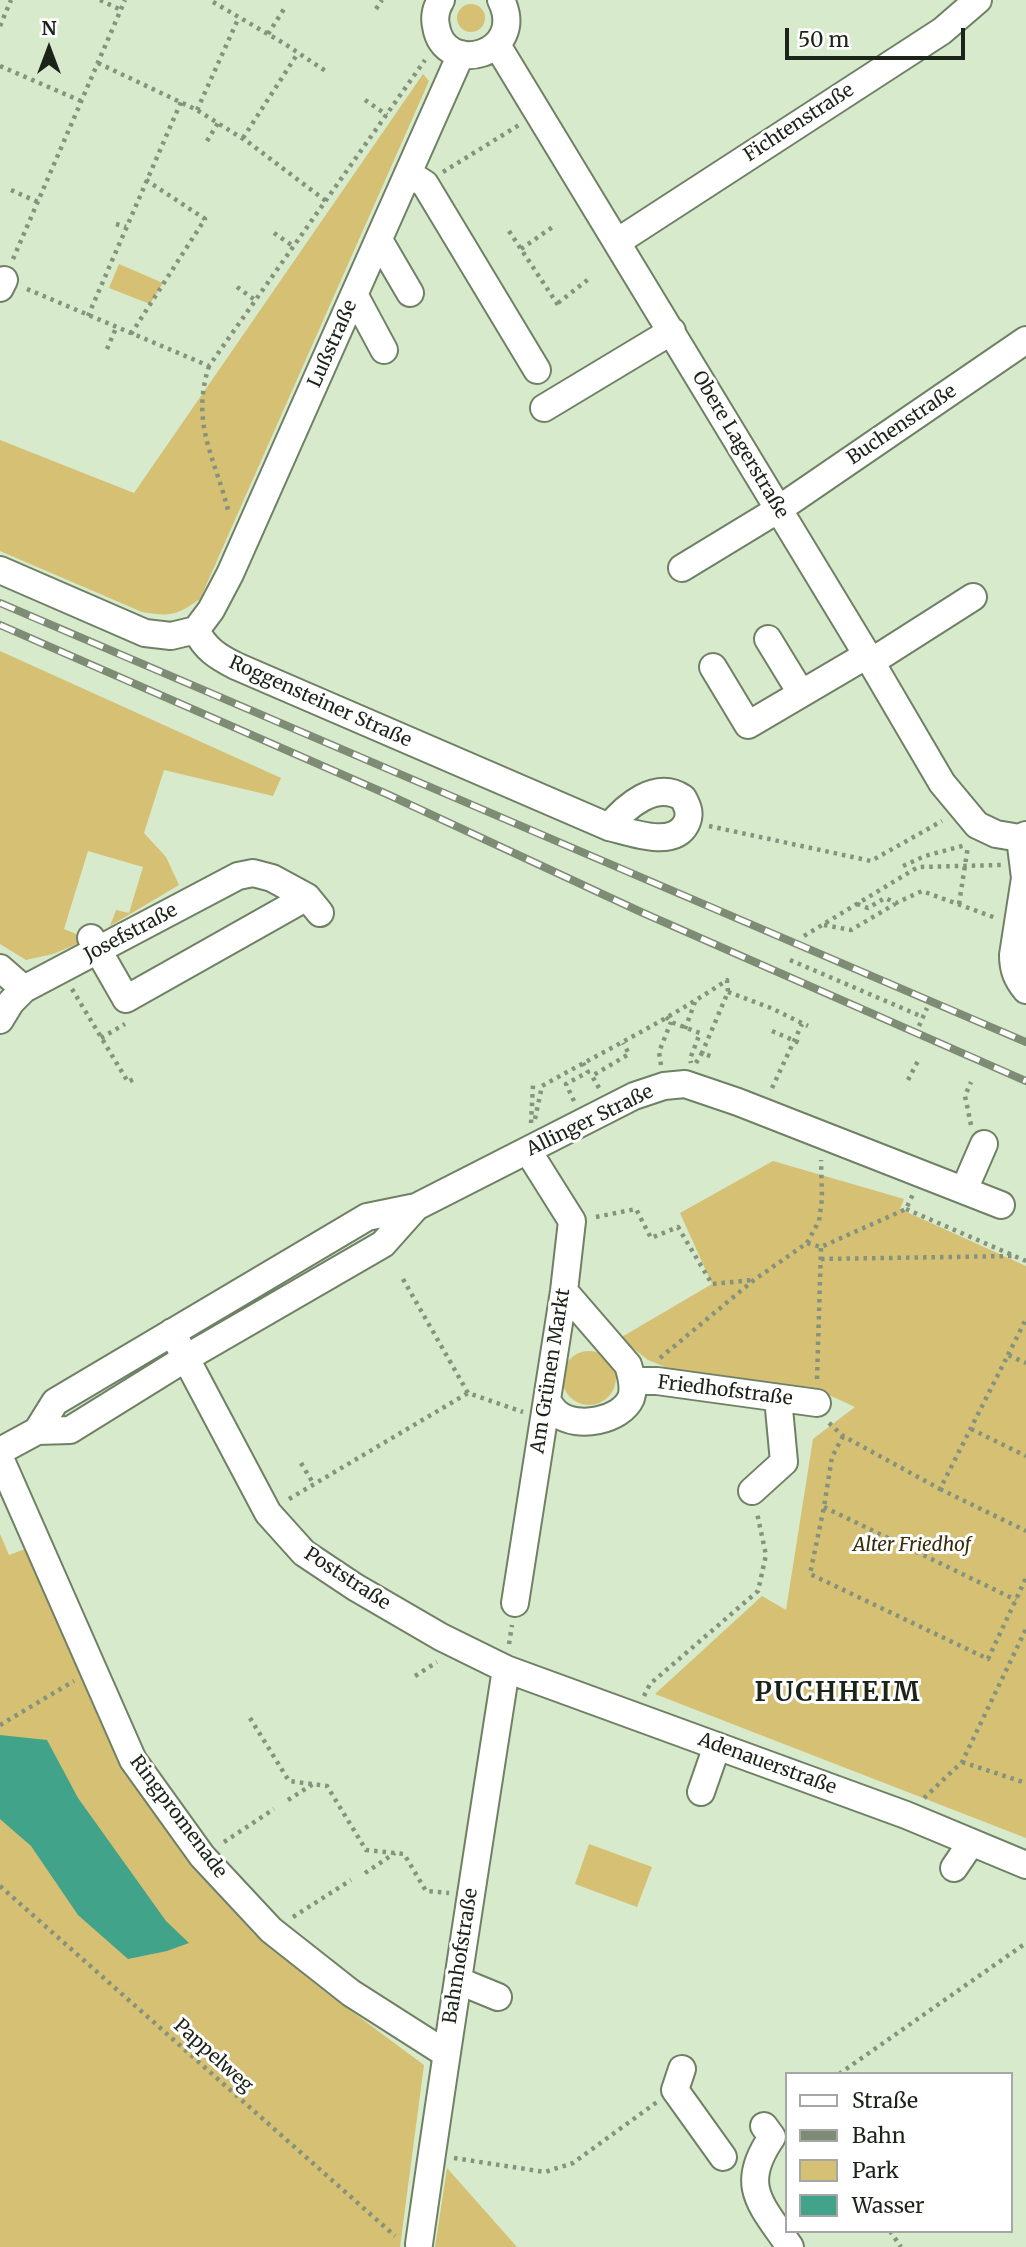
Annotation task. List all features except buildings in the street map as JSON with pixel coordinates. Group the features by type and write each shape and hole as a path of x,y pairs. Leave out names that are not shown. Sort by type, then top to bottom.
{"street":[{"path":"441,0 435,18 436,30 441,41 461,54 480,54 496,45 507,24 502,0"},
{"name":"Fichtenstraße","path":"618,242 942,31 978,0"},
{"name":"Obere Lagerstraße","path":"496,45 618,242 942,783 977,825 1017,839"},
{"name":"Lußstraße","path":"197,630 211,610 245,542 379,240 416,178 461,54"},
{"path":"416,178 537,370"},
{"path":"379,240 410,293"},
{"path":"355,296 384,350"},
{"path":"544,408 671,331"},
{"name":"Buchenstraße","path":"682,568 779,509 1026,340"},
{"path":"0,569 145,633 172,636 197,630"},
{"path":"713,667 748,724 973,597"},
{"name":"Roggensteiner Straße","path":"197,630 202,641 216,655 236,666 609,827 665,838 682,831 688,821"},
{"path":"768,639 801,693"},
{"path":"609,827 640,799 670,791 683,798 689,813 688,821"},
{"path":"1017,839 1025,878 1013,968 1026,990"},
{"name":"Josefstraße","path":"0,1020 11,1002 24,989 60,971 94,944 238,876 253,873 272,878 314,905 126,999 94,944"},
{"path":"1013,955 1017,943 1026,931"},
{"path":"0,968 24,989"},
{"name":"Allinger Straße","path":"37,1431 55,1402 368,1217 416,1206 634,1096 664,1086 685,1084 738,1102 1001,1205"},
{"path":"964,1190 978,1137"},
{"path":"528,1151 572,1221"},
{"name":"Allinger Straße","path":"0,1451 37,1431 70,1430 187,1358 383,1244 416,1206"},
{"name":"Am Grünen Markt","path":"515,1603 564,1291 572,1221"},
{"name":"Friedhofstraße","path":"545,1409 574,1421 600,1421 618,1414 631,1398 633,1381 628,1365 564,1291"},
{"name":"Poststraße","path":"172,1332 268,1513 304,1553 355,1587 451,1643 506,1669"},
{"name":"Friedhofstraße","path":"633,1381 657,1381 817,1404"},
{"path":"752,1491 784,1462 778,1398"},
{"name":"Ringpromenade","path":"0,1458 133,1760 202,1857 271,1930 351,1993 445,2053"},
{"name":"Adenauerstraße","path":"506,1669 906,1815 1026,1866"},
{"name":"Bahnhofstraße","path":"408,2241 431,2155 506,1669"},
{"path":"701,1792 717,1746"},
{"path":"954,1868 971,1843"},
{"path":"459,1982 498,1997"},
{"path":"678,2079 723,2157"},
{"path":"764,2126 772,2137 760,2154 754,2172 756,2194 790,2247"}],"path":[{"path":"0,26 11,0"},
{"path":"100,0 121,10"},
{"path":"125,0 2,284 209,366"},
{"path":"376,9 382,0"},
{"path":"213,2 327,72"},
{"path":"268,34 284,9"},
{"path":"197,110 239,17"},
{"path":"243,138 298,53"},
{"path":"245,542 232,527 205,438 202,385 209,366 427,57"},
{"path":"98,62 197,110 243,138 326,201"},
{"path":"0,66 81,101"},
{"path":"365,100 387,115"},
{"path":"88,316 146,180 160,140 181,102"},
{"path":"416,178 528,119"},
{"path":"207,141 218,123"},
{"path":"131,334 205,219 146,180"},
{"path":"11,190 38,202"},
{"path":"116,224 126,227"},
{"path":"521,249 554,226"},
{"path":"509,230 559,306 590,278"},
{"path":"274,233 293,247"},
{"path":"237,287 255,300"},
{"path":"107,349 116,328"},
{"path":"688,821 871,861 943,821"},
{"path":"903,866 969,842 1017,839"},
{"path":"959,904 969,842"},
{"path":"804,936 918,867 1003,865"},
{"path":"823,925 851,930 895,903 922,891 1002,920"},
{"path":"856,904 868,908 885,898 895,903"},
{"path":"790,960 923,1017"},
{"path":"60,971 128,1082 136,1078"},
{"path":"542,1086 623,1043 727,980 728,992 702,1053"},
{"path":"728,992 771,1008 805,1025 794,1041 772,1087"},
{"path":"685,1028 696,1001"},
{"path":"919,1026 927,1008"},
{"path":"666,1017 671,1022 700,1033 690,1059"},
{"path":"659,1052 671,1022"},
{"path":"772,1031 802,1044"},
{"path":"606,1068 629,1054 623,1043"},
{"path":"912,1073 919,1059"},
{"path":"566,1084 588,1072 583,1063"},
{"path":"971,1082 965,1096 978,1137"},
{"path":"633,1381 754,1280 807,1244 819,1221 821,1210 821,1157"},
{"path":"572,1221 636,1209 651,1238 678,1227 712,1284 754,1280"},
{"path":"807,1244 821,1247 906,1209 1026,1261"},
{"path":"821,1247 817,1404 831,1425 843,1436 940,1489 1026,1531"},
{"path":"821,1259 1014,1256"},
{"path":"403,1279 468,1393"},
{"path":"940,1489 1026,1319"},
{"path":"1008,1355 1026,1363"},
{"path":"268,1513 313,1483 468,1393 545,1409"},
{"path":"971,1429 1026,1456"},
{"path":"843,1436 832,1457 810,1574 988,1659 1026,1578"},
{"path":"301,1463 313,1483"},
{"path":"635,1716 650,1684 758,1591 766,1555 752,1491"},
{"path":"824,1507 1016,1600"},
{"path":"506,1669 515,1603"},
{"path":"906,1815 962,1762 1026,1629"},
{"path":"415,1676 437,1662"},
{"path":"0,1725 93,1670"},
{"path":"250,1718 289,1781 327,1786 366,1850 404,1854 426,1891 471,1895"},
{"path":"962,1762 1026,1783"},
{"path":"288,1800 313,1784"},
{"path":"202,1857 274,1809"},
{"path":"365,1872 396,1852"},
{"path":"271,1930 351,1880"},
{"name":"Pappelweg","path":"0,1886 408,2241"},
{"path":"842,2072 1026,1943"},
{"path":"431,2155 545,2172 573,2163 678,2079"}],"green space":[{"path":"471,4 481,8 485,18 481,28 471,32 461,28 457,18 461,8"},
{"path":"423,74 429,81 200,599 173,613 142,612 0,551 0,440 134,493"},
{"path":"119,264 163,283 150,304 109,288"},
{"path":"0,651 281,778 273,796 164,770 144,833 166,857 179,885 110,926 116,910 129,913 143,867 88,851 64,929 76,934 77,944 53,954 26,960 0,944"},
{"name":"Alter Friedhof","path":"773,1161 904,1199 900,1209 1026,1266 1026,1838 655,1694 762,1596 786,1610 813,1439 855,1407 829,1395 697,1380 648,1360 620,1338 712,1284 680,1213"},
{"path":"589,1351 608,1359 616,1378 608,1397 589,1405 570,1397 562,1378 570,1359"},
{"path":"0,1534 9,1555 25,1549 125,1770 188,1862 254,1934 323,1990 424,2065 400,2247 0,2247"},
{"path":"589,1844 652,1867 637,1907 575,1884"},
{"path":"447,2168 517,2247 435,2247"}],"water":[{"path":"0,1735 47,1740 78,1798 166,1921 189,1943 167,1951 128,1959 78,1915 31,1846 0,1819"}],"railway":[{"path":"0,603 1026,1042"},
{"path":"0,625 389,795 641,912 1026,1081"}],"district":[{"name":"PUCHHEIM","path":"838,1694"}]}
